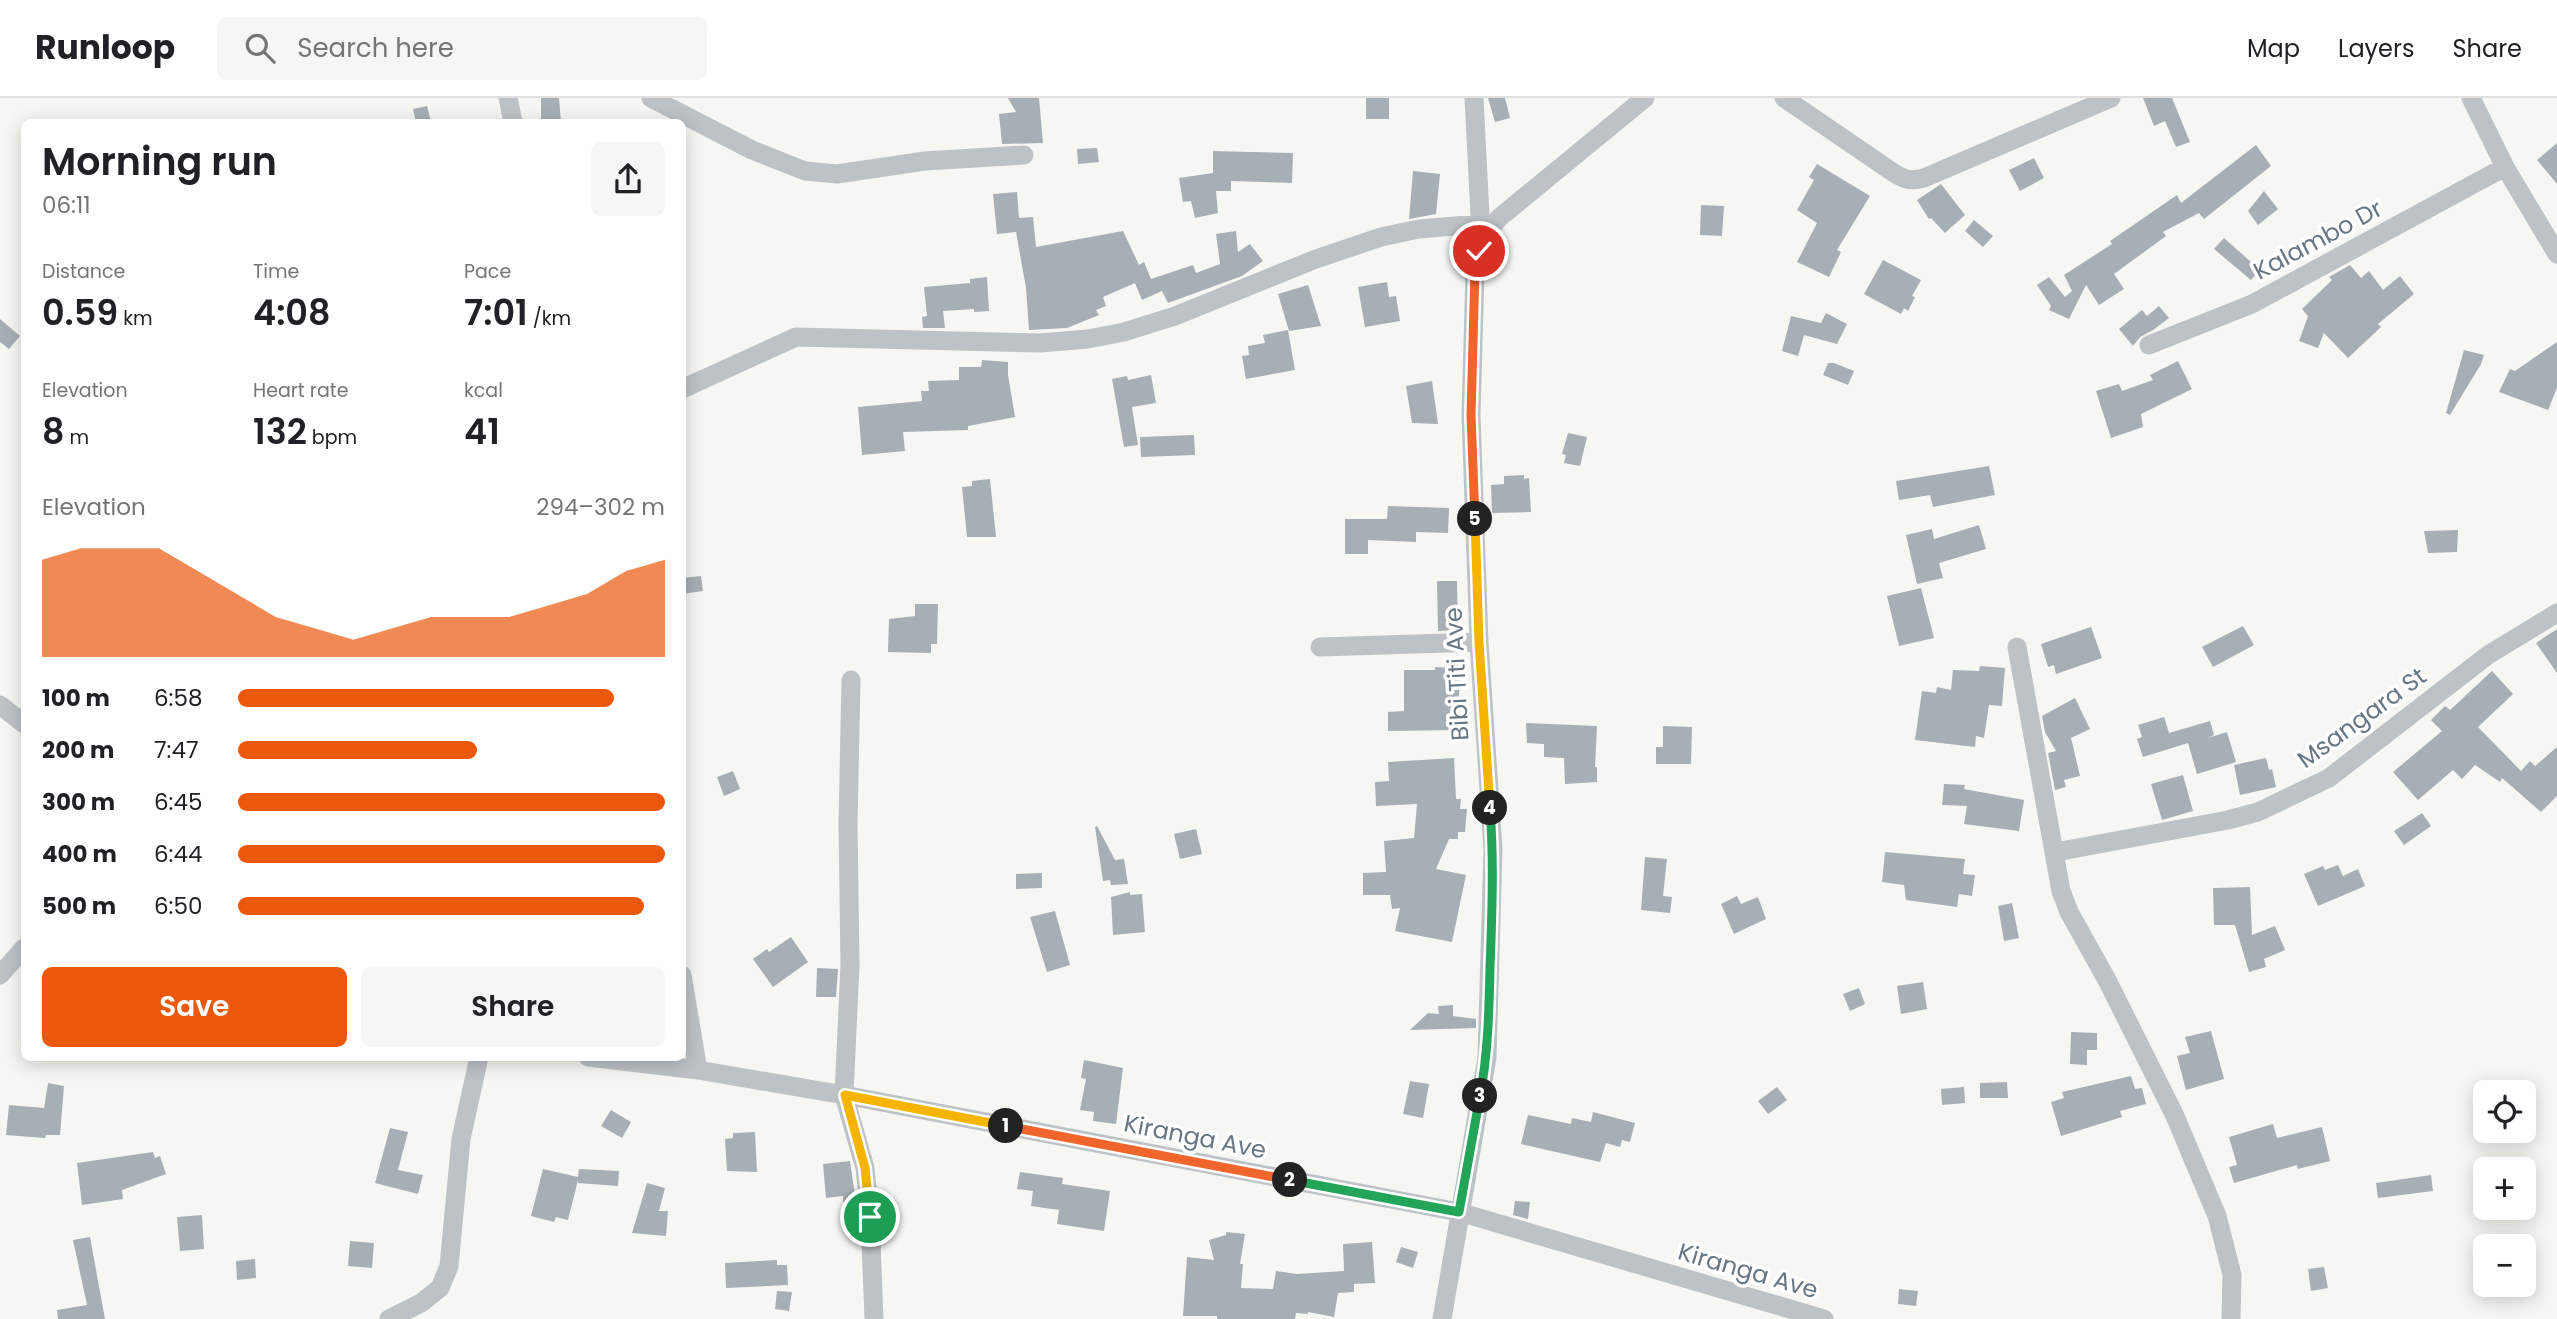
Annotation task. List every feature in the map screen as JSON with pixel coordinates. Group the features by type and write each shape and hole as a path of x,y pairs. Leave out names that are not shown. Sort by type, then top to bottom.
{"street":[{"path":"508,98 512,119"},
{"path":"651,98 752,150 805,171 837,174 926,161 1024,155"},
{"path":"686,387 796,337 1040,343 1124,332 1175,316 1316,258 1381,237 1419,229 1480,232 1474,98"},
{"name":"Bibi Titi Ave","path":"1442,1319 1487,1058 1492,925 1493,849 1479,642 1471,415 1475,270 1480,232 1645,98"},
{"path":"1784,98 1891,171 1905,180 1912,181 2111,98"},
{"path":"2471,98 2505,167 2557,254"},
{"name":"Kalambo Dr","path":"2149,345 2252,304 2505,167"},
{"name":"Msangara St","path":"2056,852 2258,812 2349,764 2488,654 2557,613"},
{"path":"1320,647 1479,642"},
{"path":"2017,647 2061,891 2069,912 2107,980 2175,1116 2217,1216 2232,1275 2231,1319"},
{"path":"851,680 848,824 850,965 845,1095 865,1168 874,1319"},
{"path":"0,705 21,722"},
{"path":"0,975 21,951"},
{"path":"686,999 698,1070"},
{"path":"389,1319 421,1303 440,1288 449,1266 461,1139 478,1061"},
{"name":"Kiranga Ave","path":"622,1061 698,1070 845,1095 1459,1212 1824,1319"}],"building":[{"path":"541,98 559,98 561,119 541,119"},
{"path":"1008,98 1039,98 1043,143 1002,144 999,114 1016,112"},
{"path":"1366,98 1389,98 1389,119 1366,119"},
{"path":"1488,98 1505,98 1510,118 1495,122"},
{"path":"2143,98 2172,98 2190,142 2176,147 2165,121 2154,126"},
{"path":"427,106 430,119 415,119 413,109"},
{"path":"2557,143 2557,184 2537,160"},
{"path":"2256,145 2271,166 2204,219 2199,213 2163,232 2166,236 2114,274 2124,289 2099,305 2086,285 2069,319 2049,310 2051,306 2037,285 2049,277 2065,297 2072,291 2064,275 2112,244 2110,241 2177,195 2181,203"},
{"path":"1097,148 1099,162 1078,164 1077,149"},
{"path":"1213,151 1293,153 1292,183 1231,181 1231,191 1216,191 1218,213 1195,218 1191,201 1183,202 1179,178 1213,173"},
{"path":"2034,158 2044,178 2020,191 2009,170"},
{"path":"1817,164 1870,196 1837,250 1841,252 1829,277 1797,262 1817,223 1797,210 1814,180 1809,177"},
{"path":"1413,171 1440,174 1436,214 1409,219"},
{"path":"1941,184 1965,215 1945,233 1929,219 1917,200"},
{"path":"2264,191 2278,209 2258,225 2248,211"},
{"path":"1017,192 1019,218 1033,217 1036,247 1123,231 1139,265 1144,262 1151,279 1193,265 1196,273 1220,264 1216,234 1236,231 1238,252 1250,244 1263,261 1242,276 1168,303 1162,291 1142,300 1135,283 1103,297 1106,306 1096,310 1099,315 1067,328 1029,330 1026,288 1016,232 997,234 993,194"},
{"path":"1701,205 1724,206 1722,236 1700,235"},
{"path":"1974,220 1993,236 1983,247 1965,231"},
{"path":"2224,238 2260,270 2251,280 2214,249"},
{"path":"1883,260 1921,280 1912,296 1915,297 1908,311 1904,308 1901,314 1864,294"},
{"path":"2350,265 2361,278 2369,271 2383,290 2400,276 2414,294 2378,324 2381,327 2348,358 2324,333 2318,348 2299,341 2308,316 2302,309 2332,280 2329,277"},
{"path":"987,277 989,311 943,311 945,328 923,328 922,317 927,316 924,287 970,283 970,279"},
{"path":"1387,282 1389,297 1396,296 1400,321 1365,327 1358,287"},
{"path":"1308,285 1321,326 1289,331 1278,294"},
{"path":"2159,306 2169,318 2140,337 2133,346 2119,329 2142,310 2147,316"},
{"path":"1826,313 1847,324 1837,344 1804,335 1798,356 1782,351 1791,316 1821,323"},
{"path":"0,319 20,336 9,349 0,342"},
{"path":"1288,330 1295,370 1246,379 1242,356 1249,355 1248,346 1265,343 1263,335"},
{"path":"2557,342 2557,388 2548,410 2499,392 2510,369 2515,371"},
{"path":"2464,350 2484,355 2450,415 2446,413"},
{"path":"982,360 1008,362 1015,417 968,426 968,430 903,432 905,451 862,455 858,407 922,401 921,391 929,391 928,381 959,380 959,367 981,367"},
{"path":"2178,361 2192,389 2141,414 2143,427 2111,438 2096,391 2119,384 2122,391 2153,380 2150,375"},
{"path":"1828,363 1854,371 1848,385 1823,375"},
{"path":"1151,375 1156,403 1132,407 1138,445 1124,447 1112,379 1127,376 1128,380"},
{"path":"1432,381 1438,424 1412,423 1406,386"},
{"path":"1568,433 1587,437 1580,466 1564,463 1566,455 1562,454"},
{"path":"1194,435 1195,455 1141,457 1140,437"},
{"path":"1989,466 1995,495 1933,507 1930,495 1899,500 1896,481"},
{"path":"1524,475 1524,479 1529,478 1531,512 1492,513 1491,485 1504,484 1504,476"},
{"path":"990,479 996,537 967,537 962,487 972,486 972,481"},
{"path":"1388,506 1449,508 1448,533 1416,532 1416,542 1368,540 1368,554 1345,554 1345,519 1387,519"},
{"path":"1979,525 1986,549 1939,563 1943,578 1917,584 1906,535 1932,529 1934,539"},
{"path":"2458,530 2457,552 2428,553 2424,531"},
{"path":"701,576 703,591 686,593 686,578"},
{"path":"1437,581 1457,581 1458,630 1438,631"},
{"path":"1921,588 1934,638 1899,646 1887,596"},
{"path":"915,604 938,604 937,644 931,644 931,653 888,652 889,619 915,616"},
{"path":"2243,626 2254,645 2213,667 2202,647"},
{"path":"2091,627 2102,658 2056,674 2054,665 2048,667 2041,644"},
{"path":"2557,629 2557,673 2536,643"},
{"path":"1980,666 2005,668 2002,706 1989,705 1984,738 1976,736 1975,747 1915,740 1922,691 1936,693 1937,687 1951,690 1953,670 1979,671"},
{"path":"1435,667 1460,668 1458,730 1388,731 1388,712 1404,711 1404,670 1435,670"},
{"path":"2492,671 2513,694 2478,727 2521,771 2530,761 2535,766 2557,747 2557,796 2541,812 2502,778 2500,782 2475,765 2462,779 2453,770 2418,800 2393,772 2442,731 2431,720 2445,706 2450,710"},
{"path":"2075,698 2090,729 2071,738 2080,776 2064,780 2066,787 2055,790 2048,753 2056,751 2045,732 2042,716"},
{"path":"2164,717 2169,733 2210,721 2214,735 2208,738 2227,732 2236,762 2197,774 2188,743 2143,757 2137,739 2142,737 2138,725"},
{"path":"1526,723 1597,726 1597,782 1565,784 1564,758 1544,757 1544,744 1527,743"},
{"path":"1663,726 1692,727 1691,764 1656,764 1656,747 1663,747"},
{"path":"1454,758 1456,799 1461,799 1460,809 1467,809 1465,832 1458,832 1458,839 1449,839 1436,869 1466,875 1452,942 1395,931 1400,908 1392,909 1390,895 1363,895 1363,873 1386,872 1384,841 1414,838 1417,804 1376,806 1375,782 1389,781 1388,762"},
{"path":"2266,758 2276,787 2240,795 2234,765"},
{"path":"733,771 740,789 724,796 717,777"},
{"path":"2183,775 2193,811 2162,820 2151,784"},
{"path":"1944,784 1965,785 1964,789 2024,800 2019,831 1964,824 1967,806 1942,805"},
{"path":"2422,813 2431,826 2404,845 2394,831"},
{"path":"1097,826 1115,860 1124,859 1128,884 1111,885 1110,880 1103,881"},
{"path":"1196,829 1202,854 1180,859 1174,834"},
{"path":"1885,852 1965,859 1963,874 1975,875 1972,896 1959,894 1957,907 1906,900 1904,885 1882,882"},
{"path":"1645,857 1667,859 1663,896 1672,897 1670,913 1641,910"},
{"path":"2338,865 2343,876 2358,869 2365,886 2318,906 2304,874 2323,866 2325,870"},
{"path":"1042,873 1042,888 1016,889 1016,874"},
{"path":"2250,887 2252,935 2275,926 2285,950 2264,959 2266,967 2249,972 2235,925 2214,925 2213,888"},
{"path":"1130,892 1130,895 1142,894 1145,932 1113,935 1111,897"},
{"path":"1737,896 1741,904 1758,897 1766,919 1734,934 1721,904"},
{"path":"2012,903 2019,938 2004,941 1998,906"},
{"path":"1055,911 1070,965 1047,972 1030,917"},
{"path":"791,937 808,962 773,987 753,959"},
{"path":"817,968 838,969 836,997 816,997"},
{"path":"1923,982 1927,1009 1901,1014 1897,986"},
{"path":"1859,988 1865,1004 1850,1011 1843,994"},
{"path":"1453,1005 1453,1016 1476,1019 1476,1028 1410,1030 1428,1013 1439,1014 1438,1006"},
{"path":"2211,1031 2224,1079 2186,1090 2177,1056 2190,1053 2185,1037"},
{"path":"2071,1032 2097,1033 2097,1050 2087,1050 2087,1065 2070,1064"},
{"path":"1084,1060 1123,1068 1116,1124 1093,1121 1094,1112 1080,1110 1086,1079 1081,1078"},
{"path":"2131,1076 2135,1089 2142,1088 2146,1104 2120,1111 2122,1117 2061,1136 2051,1102 2064,1098 2062,1092"},
{"path":"1410,1081 1429,1084 1423,1118 1403,1114"},
{"path":"2007,1082 2008,1098 1980,1098 1980,1083"},
{"path":"48,1083 64,1086 60,1135 46,1135 45,1138 6,1135 9,1105 44,1108"},
{"path":"1777,1087 1787,1100 1768,1114 1758,1101"},
{"path":"1964,1087 1965,1103 1942,1105 1941,1089"},
{"path":"611,1110 631,1122 622,1138 601,1126"},
{"path":"1593,1112 1635,1123 1630,1142 1622,1140 1620,1147 1606,1143 1600,1162 1521,1144 1528,1115 1571,1124 1572,1118 1591,1122"},
{"path":"2273,1124 2277,1138 2322,1127 2330,1161 2298,1169 2297,1165 2234,1183 2229,1167 2237,1165 2229,1137"},
{"path":"390,1128 408,1132 398,1170 423,1175 418,1194 375,1183"},
{"path":"755,1132 757,1172 727,1171 725,1139 733,1138 733,1133"},
{"path":"153,1152 155,1158 160,1156 166,1174 122,1190 123,1199 82,1205 77,1163"},
{"path":"850,1161 856,1202 843,1202 843,1196 826,1198 823,1164"},
{"path":"543,1169 578,1177 579,1169 619,1171 618,1186 578,1183 578,1180 568,1220 556,1217 554,1222 531,1216"},
{"path":"1020,1172 1063,1178 1062,1184 1110,1191 1104,1231 1057,1224 1059,1210 1031,1206 1033,1191 1017,1189"},
{"path":"2431,1175 2433,1191 2378,1198 2376,1183"},
{"path":"647,1183 665,1188 659,1211 668,1211 666,1236 632,1233"},
{"path":"1515,1201 1530,1202 1528,1219 1513,1215"},
{"path":"202,1215 204,1249 180,1251 177,1217"},
{"path":"1226,1232 1245,1234 1240,1264 1243,1264 1241,1288 1273,1289 1276,1271 1297,1274 1344,1271 1343,1244 1372,1242 1375,1283 1354,1284 1354,1292 1338,1293 1334,1317 1308,1312 1296,1313 1295,1319 1183,1316 1187,1257 1214,1260 1209,1240 1226,1235"},
{"path":"90,1237 105,1319 58,1319 57,1310 87,1305 73,1240"},
{"path":"350,1241 374,1243 372,1268 348,1266"},
{"path":"1401,1247 1418,1252 1413,1268 1396,1262"},
{"path":"255,1259 256,1278 237,1280 236,1261"},
{"path":"777,1260 777,1265 787,1265 788,1285 726,1288 725,1263"},
{"path":"2324,1267 2328,1288 2311,1291 2308,1269"},
{"path":"1899,1289 1918,1291 1916,1306 1898,1304"},
{"path":"777,1291 792,1292 789,1311 775,1309"}],"route":[{"path":"870,1217 865,1168 845,1095 1459,1212 1487,1058 1492,925 1493,849 1479,642 1471,415 1475,270 1479,251"}]}
